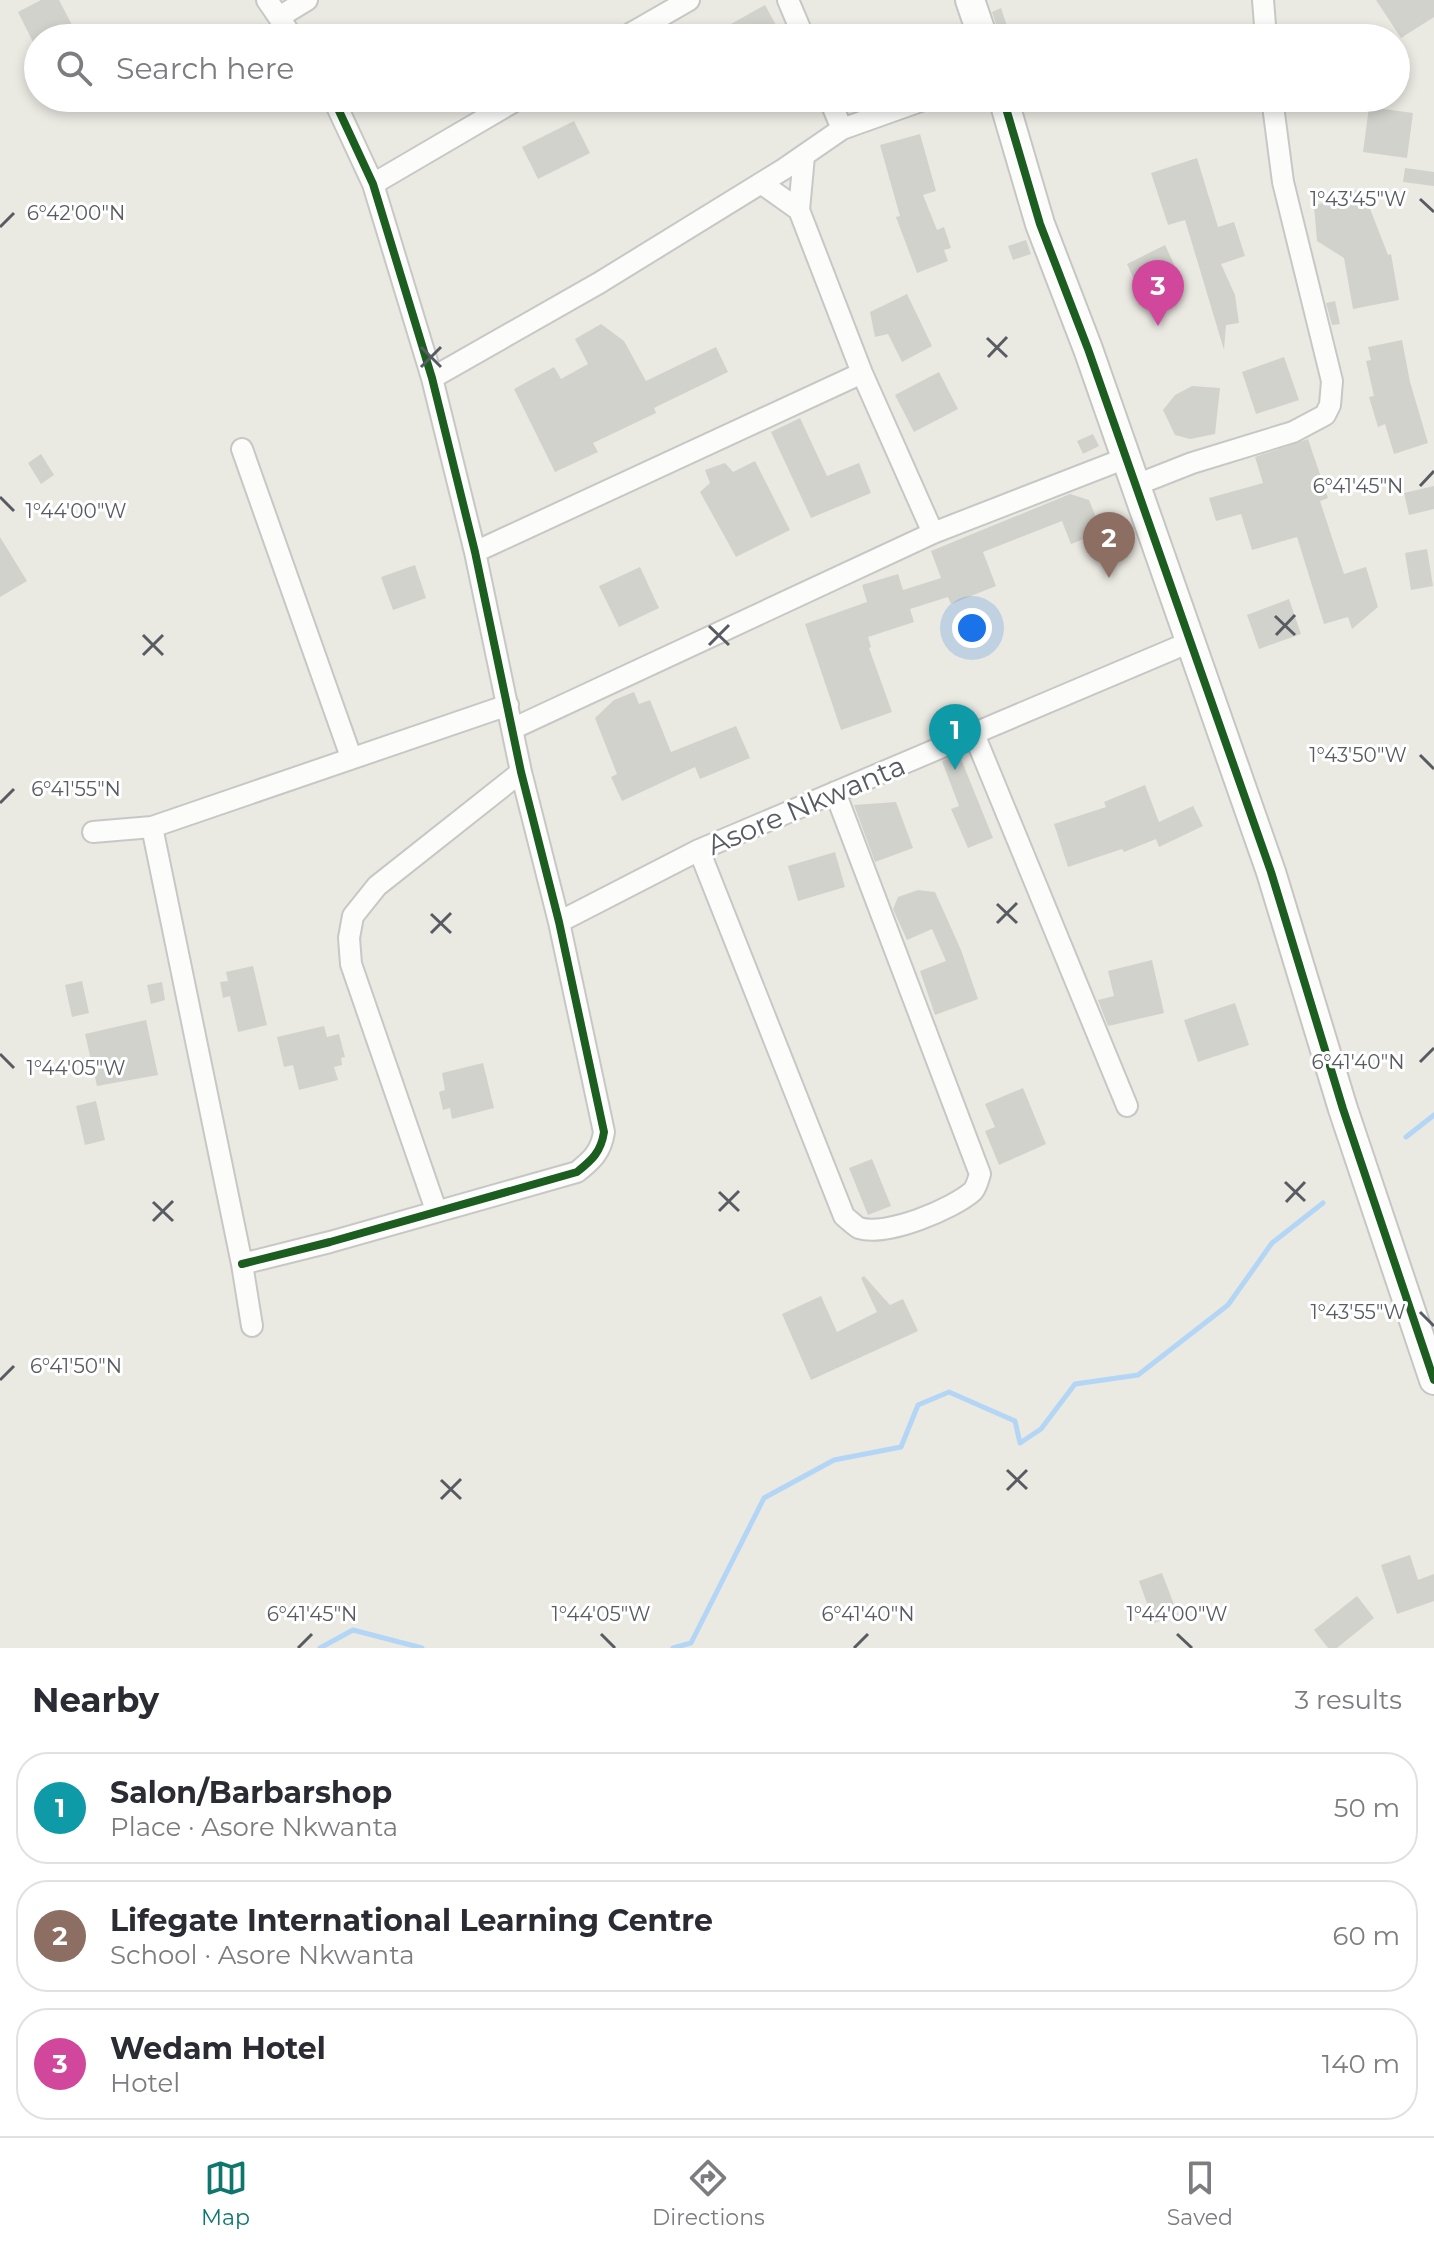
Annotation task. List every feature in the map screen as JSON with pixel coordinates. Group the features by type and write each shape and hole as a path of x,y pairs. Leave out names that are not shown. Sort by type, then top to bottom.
{"street":[{"path":"267,0 284,24"},
{"path":"279,17 307,0"},
{"path":"647,24 689,0"},
{"path":"788,0 798,24"},
{"path":"970,0 978,24"},
{"path":"1263,0 1265,24"},
{"path":"242,1264 577,1172 595,1157 604,1132 559,922 521,772 475,552 432,378 373,184 340,112"},
{"path":"373,184 496,112"},
{"path":"835,112 842,129"},
{"path":"432,378 599,283 804,156 842,129 890,112"},
{"path":"1007,112 1040,224 1088,349 1271,872 1343,1109 1434,1380"},
{"path":"1136,485 1192,463 1293,432 1325,415 1330,405 1332,381 1283,182 1274,112"},
{"path":"804,156 799,210 862,373 933,533"},
{"path":"761,183 799,210"},
{"path":"475,552 862,373"},
{"path":"242,449 351,757"},
{"path":"512,729 933,533 1126,458"},
{"name":"Asore Nkwanta","path":"559,922 699,850 1190,642"},
{"path":"93,832 152,827 508,705"},
{"path":"974,734 1127,1106"},
{"path":"436,1210 351,964 349,938 353,916 377,886 521,772"},
{"path":"699,850 844,1216 860,1228 886,1228 912,1223 952,1207 976,1189 980,1174 835,792"},
{"path":"152,827 252,1326"}],"building":[{"path":"41,0 59,0 71,24 24,24 18,12"},
{"path":"1376,0 1434,0 1434,17 1410,32 1410,24 1392,24"},
{"path":"765,5 775,24 731,24"},
{"path":"1001,8 1006,24 996,24 992,12"},
{"path":"1368,112 1413,113 1407,158 1363,152"},
{"path":"574,121 590,153 538,179 522,147"},
{"path":"920,134 936,191 923,195 937,230 944,227 951,248 944,250 948,261 917,273 896,217 900,216 880,145"},
{"path":"1197,158 1218,227 1234,222 1245,256 1221,264 1235,295 1239,323 1226,325 1224,350 1185,220 1168,225 1151,173"},
{"path":"1405,168 1434,172 1434,186 1403,182"},
{"path":"1362,188 1388,255 1391,254 1399,300 1353,309 1344,258 1317,241 1314,206"},
{"path":"1026,240 1031,254 1013,260 1008,246"},
{"path":"1165,245 1181,279 1142,297 1127,264"},
{"path":"907,294 932,346 902,362 888,334 875,337 870,312"},
{"path":"1335,301 1340,324 1332,325 1326,303"},
{"path":"601,324 624,341 646,381 716,347 728,372 654,408 656,413 593,443 598,452 555,472 514,389 554,367 561,379 588,364 575,339"},
{"path":"1402,340 1410,382 1428,443 1394,454 1385,424 1378,427 1369,397 1374,396 1366,361 1371,360 1368,347"},
{"path":"1284,357 1299,400 1256,414 1242,372"},
{"path":"939,372 958,409 914,432 895,395"},
{"path":"1192,386 1220,388 1215,434 1190,439 1175,435 1163,410 1175,395"},
{"path":"800,418 827,476 859,463 871,493 811,518 771,432"},
{"path":"1093,434 1099,446 1083,454 1077,441"},
{"path":"1308,439 1328,498 1320,501 1344,574 1366,567 1378,607 1352,629 1348,617 1324,624 1297,537 1252,550 1241,514 1216,521 1209,498 1263,483 1255,457"},
{"path":"41,454 54,475 41,484 28,463"},
{"path":"755,461 790,530 736,557 700,492 710,483 705,470 725,463 733,472"},
{"path":"1434,486 1434,509 1409,515 1404,493"},
{"path":"1070,494 1089,500 1102,532 1071,544 1062,521 983,552 996,586 951,604 948,597 910,609 914,622 868,637 869,648 892,712 841,730 805,624 867,602 862,585 898,574 903,590 941,578 931,551"},
{"path":"0,537 27,581 0,597"},
{"path":"1427,549 1433,586 1411,590 1405,553"},
{"path":"415,565 426,598 393,610 381,577"},
{"path":"640,567 659,608 619,627 599,586"},
{"path":"1289,599 1301,634 1259,649 1247,615"},
{"path":"634,692 639,704 650,700 671,752 736,726 750,758 700,779 695,767 622,801 611,777 617,774 595,718 614,700"},
{"path":"959,754 993,838 968,848 951,809 959,806 942,761"},
{"path":"1145,785 1159,822 1193,806 1203,826 1159,847 1156,839 1124,852 1122,849 1068,867 1054,824 1106,807 1104,802"},
{"path":"896,802 913,848 875,862 854,805"},
{"path":"835,852 845,887 798,901 788,866"},
{"path":"918,890 935,892 961,950 978,999 935,1015 920,971 946,961 932,929 907,940 893,909 898,897"},
{"path":"1152,960 1164,1013 1108,1026 1098,1000 1114,996 1108,971"},
{"path":"253,966 267,1025 238,1032 230,996 223,998 220,982 228,981 226,972"},
{"path":"82,981 89,1013 72,1017 65,985"},
{"path":"162,982 165,1000 151,1004 147,985"},
{"path":"1235,1003 1249,1045 1198,1062 1184,1020"},
{"path":"146,1020 158,1075 97,1086 85,1034"},
{"path":"324,1026 327,1037 339,1034 345,1057 341,1058 342,1065 334,1067 338,1080 299,1090 293,1065 284,1067 277,1037"},
{"path":"483,1063 494,1108 452,1119 450,1108 443,1110 439,1092 445,1090 442,1073"},
{"path":"1023,1088 1046,1144 999,1165 985,1131 995,1127 985,1104"},
{"path":"96,1101 105,1140 85,1145 76,1106"},
{"path":"872,1159 891,1206 868,1215 849,1168"},
{"path":"864,1276 890,1305 903,1299 918,1331 811,1380 782,1314 821,1296 837,1332 877,1312 861,1278"},
{"path":"1410,1555 1418,1580 1434,1574 1434,1601 1397,1614 1381,1565"},
{"path":"1162,1573 1178,1615 1154,1623 1139,1581"},
{"path":"1357,1596 1374,1618 1337,1648 1328,1648 1314,1630"}],"waterway":[{"path":"1406,1137 1434,1115"},
{"path":"673,1648 691,1643 764,1498 834,1460 901,1447 918,1405 949,1392 1015,1421 1020,1443 1041,1429 1075,1384 1138,1375 1228,1305 1272,1243 1323,1203"},
{"path":"320,1648 353,1630 422,1648"}],"cycle path":[{"path":"242,1264 577,1172 595,1155 604,1132 559,922 521,772 475,552 432,378 373,184 340,112"},
{"path":"1007,112 1040,224 1088,349 1271,872 1343,1109 1434,1380"}],"place":[{"name":"Wedam Hotel","path":"1158,326"},
{"name":"Lifegate International Learning Centre","path":"1109,578"},
{"name":"Salon/Barbarshop","path":"955,770"}]}
